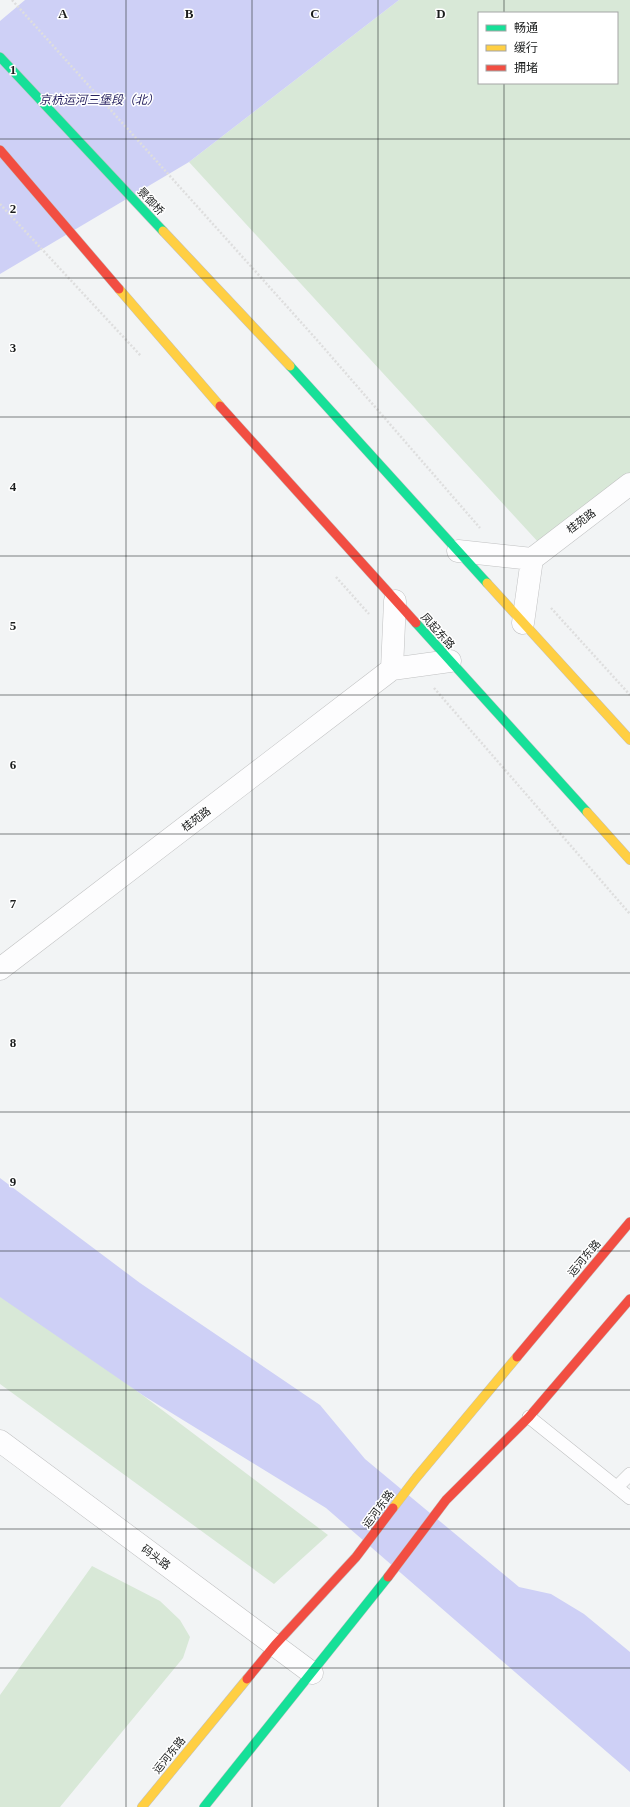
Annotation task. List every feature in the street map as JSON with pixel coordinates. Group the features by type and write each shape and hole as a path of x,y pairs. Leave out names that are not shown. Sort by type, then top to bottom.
{"main road":[{"name":"景御桥","path":"0,58 284,360 458,551"},
{"name":"凤起东路","path":"0,150 229,417 630,860"},
{"path":"458,551 630,740"},
{"name":"运河东路","path":"142,1807 275,1645 356,1557 416,1478 630,1222"},
{"path":"204,1807 387,1579 446,1500 529,1417 630,1299"}],"street":[{"name":"桂苑路","path":"532,559 630,484"},
{"path":"458,551 532,559 523,623"},
{"path":"392,669 395,601"},
{"name":"桂苑路","path":"0,968 392,669 450,661"},
{"name":"码头路","path":"0,1441 312,1673"}],"lane":[{"path":"529,1417 630,1498"},
{"path":"617,1487 630,1474"}],"path":[{"path":"12,0 317,340 505,557"},
{"path":"0,204 144,361"},
{"path":"529,583 630,695"}],"green space":[{"path":"399,0 630,0 630,492 550,555 189,162"},
{"path":"0,1288 328,1535 274,1584 0,1384"},
{"path":"92,1566 160,1601 180,1620 190,1637 183,1658 60,1807 0,1807 0,1695"}],"water":[{"name":"京杭运河三堡段（北）","path":"25,0 399,0 189,162 0,274 0,21"},
{"path":"0,1178 140,1283 320,1405 365,1459 519,1587 551,1594 584,1614 630,1652 630,1772 326,1508 144,1396 0,1297"}],"traffic: fast":[{"path":"0,57 163,231"},
{"path":"290,366 487,583"},
{"path":"416,623 587,812"},
{"path":"204,1807 388,1577"}],"traffic: slow":[{"path":"163,231 290,366"},
{"path":"119,289 220,406"},
{"path":"487,583 630,740"},
{"path":"587,812 630,860"},
{"path":"393,1508 416,1478 517,1357"},
{"path":"142,1807 247,1679"}],"traffic: jam":[{"path":"0,150 119,289"},
{"path":"220,406 416,623"},
{"path":"517,1357 630,1222"},
{"path":"388,1577 446,1500 529,1417 630,1299"},
{"path":"247,1679 275,1645 356,1557 393,1508"}]}
